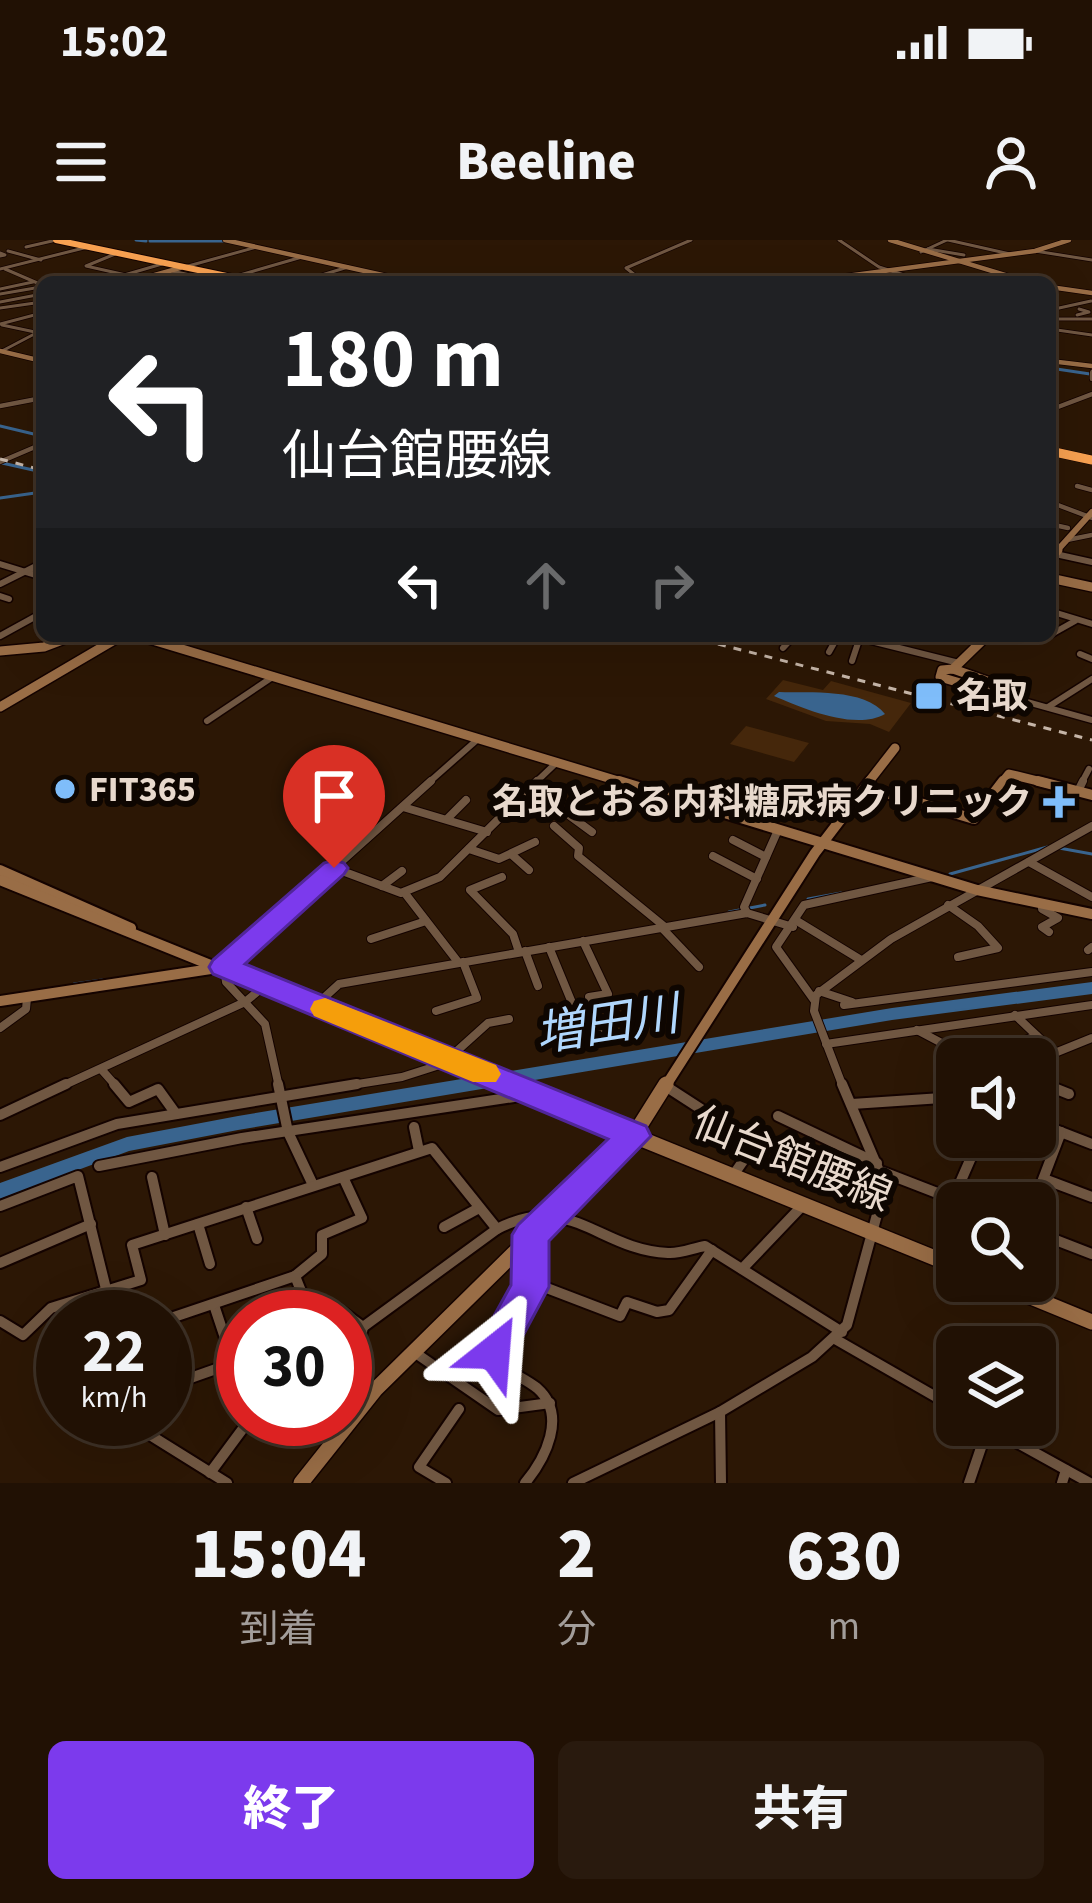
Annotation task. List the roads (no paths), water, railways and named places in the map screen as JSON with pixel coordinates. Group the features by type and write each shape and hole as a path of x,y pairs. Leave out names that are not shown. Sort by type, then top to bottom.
{"highway":[{"path":"52,240 219,276"},
{"path":"87,248 219,276"},
{"path":"1056,453 1092,461"}],"street":[{"path":"2,262 52,240"},
{"path":"2,262 17,266 105,240"},
{"path":"225,240 382,276"},
{"path":"636,276 626,268 691,240"},
{"path":"839,240 886,270 906,276"},
{"path":"890,240 1004,276"},
{"path":"924,250 948,240 1010,254"},
{"path":"839,276 1035,251 1069,240"},
{"path":"154,276 256,248"},
{"path":"924,250 964,255"},
{"path":"19,251 43,260"},
{"path":"2,262 19,251"},
{"path":"1035,251 1092,260"},
{"path":"115,254 86,266 126,274"},
{"path":"250,276 300,258"},
{"path":"2,262 35,282"},
{"path":"120,276 161,264"},
{"path":"178,268 199,276"},
{"path":"320,276 347,268"},
{"path":"890,276 899,274"},
{"path":"0,295 35,282"},
{"path":"1056,288 1092,298"},
{"path":"0,295 36,289"},
{"path":"0,295 29,309"},
{"path":"1056,308 1092,298"},
{"path":"18,306 36,304"},
{"path":"1065,319 1089,312 1079,309"},
{"path":"0,324 36,315"},
{"path":"1056,319 1092,319"},
{"path":"0,324 36,331"},
{"path":"1056,330 1092,335"},
{"path":"1,351 36,334"},
{"path":"1,351 36,358"},
{"path":"1075,364 1082,356"},
{"path":"1056,362 1092,373"},
{"path":"1056,408 1092,397"},
{"path":"0,406 36,399"},
{"path":"0,462 36,447"},
{"path":"1077,486 1092,490"},
{"path":"1056,504 1089,513"},
{"path":"1056,547 1068,528 1089,513"},
{"path":"1056,550 1089,513"},
{"path":"1056,525 1068,528"},
{"path":"1067,540 1092,535"},
{"path":"1056,556 1092,562"},
{"path":"0,564 36,575"},
{"path":"0,584 36,566"},
{"path":"1056,579 1092,587"},
{"path":"0,596 9,599"},
{"path":"1056,613 1092,624"},
{"path":"0,636 36,616"},
{"path":"1056,631 1076,620"},
{"path":"0,651 57,642"},
{"path":"0,707 111,642"},
{"path":"160,642 977,890 1092,914"},
{"path":"783,648 788,642"},
{"path":"829,652 835,642"},
{"path":"852,661 856,642"},
{"path":"874,642 989,679 988,686 977,688"},
{"path":"956,666 980,642"},
{"path":"1079,654 1092,658"},
{"path":"207,721 274,676"},
{"path":"1046,708 1092,679"},
{"path":"977,688 1092,720"},
{"path":"0,1001 224,967 478,739"},
{"path":"301,1483 375,1390 634,1136 823,842 895,748"},
{"path":"404,892 440,877 556,762"},
{"path":"1078,791 1089,769"},
{"path":"866,787 974,819 1009,774 1092,795"},
{"path":"522,797 562,810 592,832"},
{"path":"447,819 466,800"},
{"path":"403,807 487,832"},
{"path":"554,826 579,848 578,856 664,927 699,967"},
{"path":"573,1483 720,1412 838,1336 859,1290 870,1231 883,1197 880,1168 814,1012 816,995 948,905 1092,826"},
{"path":"746,910 778,829"},
{"path":"733,841 766,857"},
{"path":"469,849 499,859 535,842"},
{"path":"511,854 529,870"},
{"path":"713,856 757,878"},
{"path":"1028,861 1092,897"},
{"path":"334,868 404,892 459,961 477,998 436,1011"},
{"name":"仙台館腰線","path":"0,870 121,920 134,930"},
{"path":"382,886 402,871"},
{"path":"933,876 808,903 776,947 816,995 850,1004 1092,972"},
{"path":"502,877 470,890 512,934 538,986"},
{"name":"仙台館腰線","path":"0,880 112,926 134,930 936,1258"},
{"path":"1042,904 1042,909 1058,918 1042,928"},
{"path":"948,905 978,926 998,948 958,957"},
{"path":"316,1005 339,984 746,910 795,924 861,960"},
{"path":"370,939 426,921"},
{"path":"583,941 608,994 589,998 604,1041"},
{"path":"549,947 584,1032"},
{"path":"224,967 223,977 265,1024 288,1132 313,1185"},
{"path":"0,1115 245,1002 267,984"},
{"path":"0,1028 26,1009 27,996"},
{"path":"825,1043 1092,1005"},
{"path":"916,1030 970,1058 1037,1036 1014,1013"},
{"path":"0,1166 84,1133 402,1077 451,1060 488,1023 509,1019"},
{"path":"1056,1050 1092,1038"},
{"path":"101,1069 129,1102 158,1089 176,1114"},
{"path":"665,1086 754,1144 733,1175"},
{"path":"1056,1089 1070,1094"},
{"path":"99,1166 152,1153 531,1093"},
{"path":"852,1104 936,1098"},
{"path":"778,1116 936,1192"},
{"path":"414,1127 419,1151"},
{"path":"1056,1130 1091,1141"},
{"path":"1043,1182 1061,1132"},
{"path":"108,1290 141,1280 132,1245 432,1148 497,1229"},
{"path":"0,1206 78,1176 105,1290"},
{"path":"152,1177 165,1235"},
{"path":"192,1312 295,1276 322,1254 322,1235 362,1218 343,1178"},
{"path":"1044,1179 1092,1197"},
{"path":"742,1269 804,1204"},
{"path":"246,1207 257,1239"},
{"path":"444,1227 479,1208"},
{"path":"372,1321 526,1211 556,1211 636,1246 673,1254 694,1246 712,1250 936,1396"},
{"path":"0,1263 91,1224"},
{"path":"198,1224 210,1264"},
{"path":"524,1483 548,1456 550,1403 541,1387 499,1365 494,1352 531,1282 531,1235"},
{"path":"1056,1240 1092,1254"},
{"path":"531,1282 620,1316 627,1302 657,1312 669,1310 712,1250"},
{"path":"295,1276 301,1290"},
{"path":"1045,1302 1092,1322"},
{"path":"214,1305 216,1311"},
{"path":"0,1321 23,1335 36,1322"},
{"path":"413,1352 498,1410 517,1412 550,1403"},
{"path":"446,1483 418,1467 459,1409"},
{"path":"720,1412 721,1483"},
{"path":"168,1446 227,1483"},
{"path":"210,1473 230,1446"},
{"path":"969,1483 981,1446"},
{"path":"1018,1446 1064,1476 1090,1483"}],"water":[{"path":"779,692 851,696 885,714 859,720 829,716 774,696"}],"waterway":[{"path":"136,240 146,241"},
{"path":"150,241 226,241"},
{"path":"1056,369 1090,374"},
{"path":"0,426 36,435"},
{"path":"2,463 36,471"},
{"path":"0,498 36,493"},
{"path":"950,874 1051,846"},
{"path":"1059,848 1092,854"},
{"path":"808,899 841,893"},
{"path":"729,912 765,905"},
{"path":"74,984 102,980"},
{"name":"増田川","path":"0,1191 127,1144 238,1123 892,1014 1092,988"}],"railway":[{"path":"0,459 36,468"},
{"path":"710,642 1092,740"}],"place":[{"name":"名取","path":"929,696"},
{"name":"FIT365","path":"65,789"},
{"name":"名取とおる内科糖尿病クリニック","path":"1059,802"}]}
